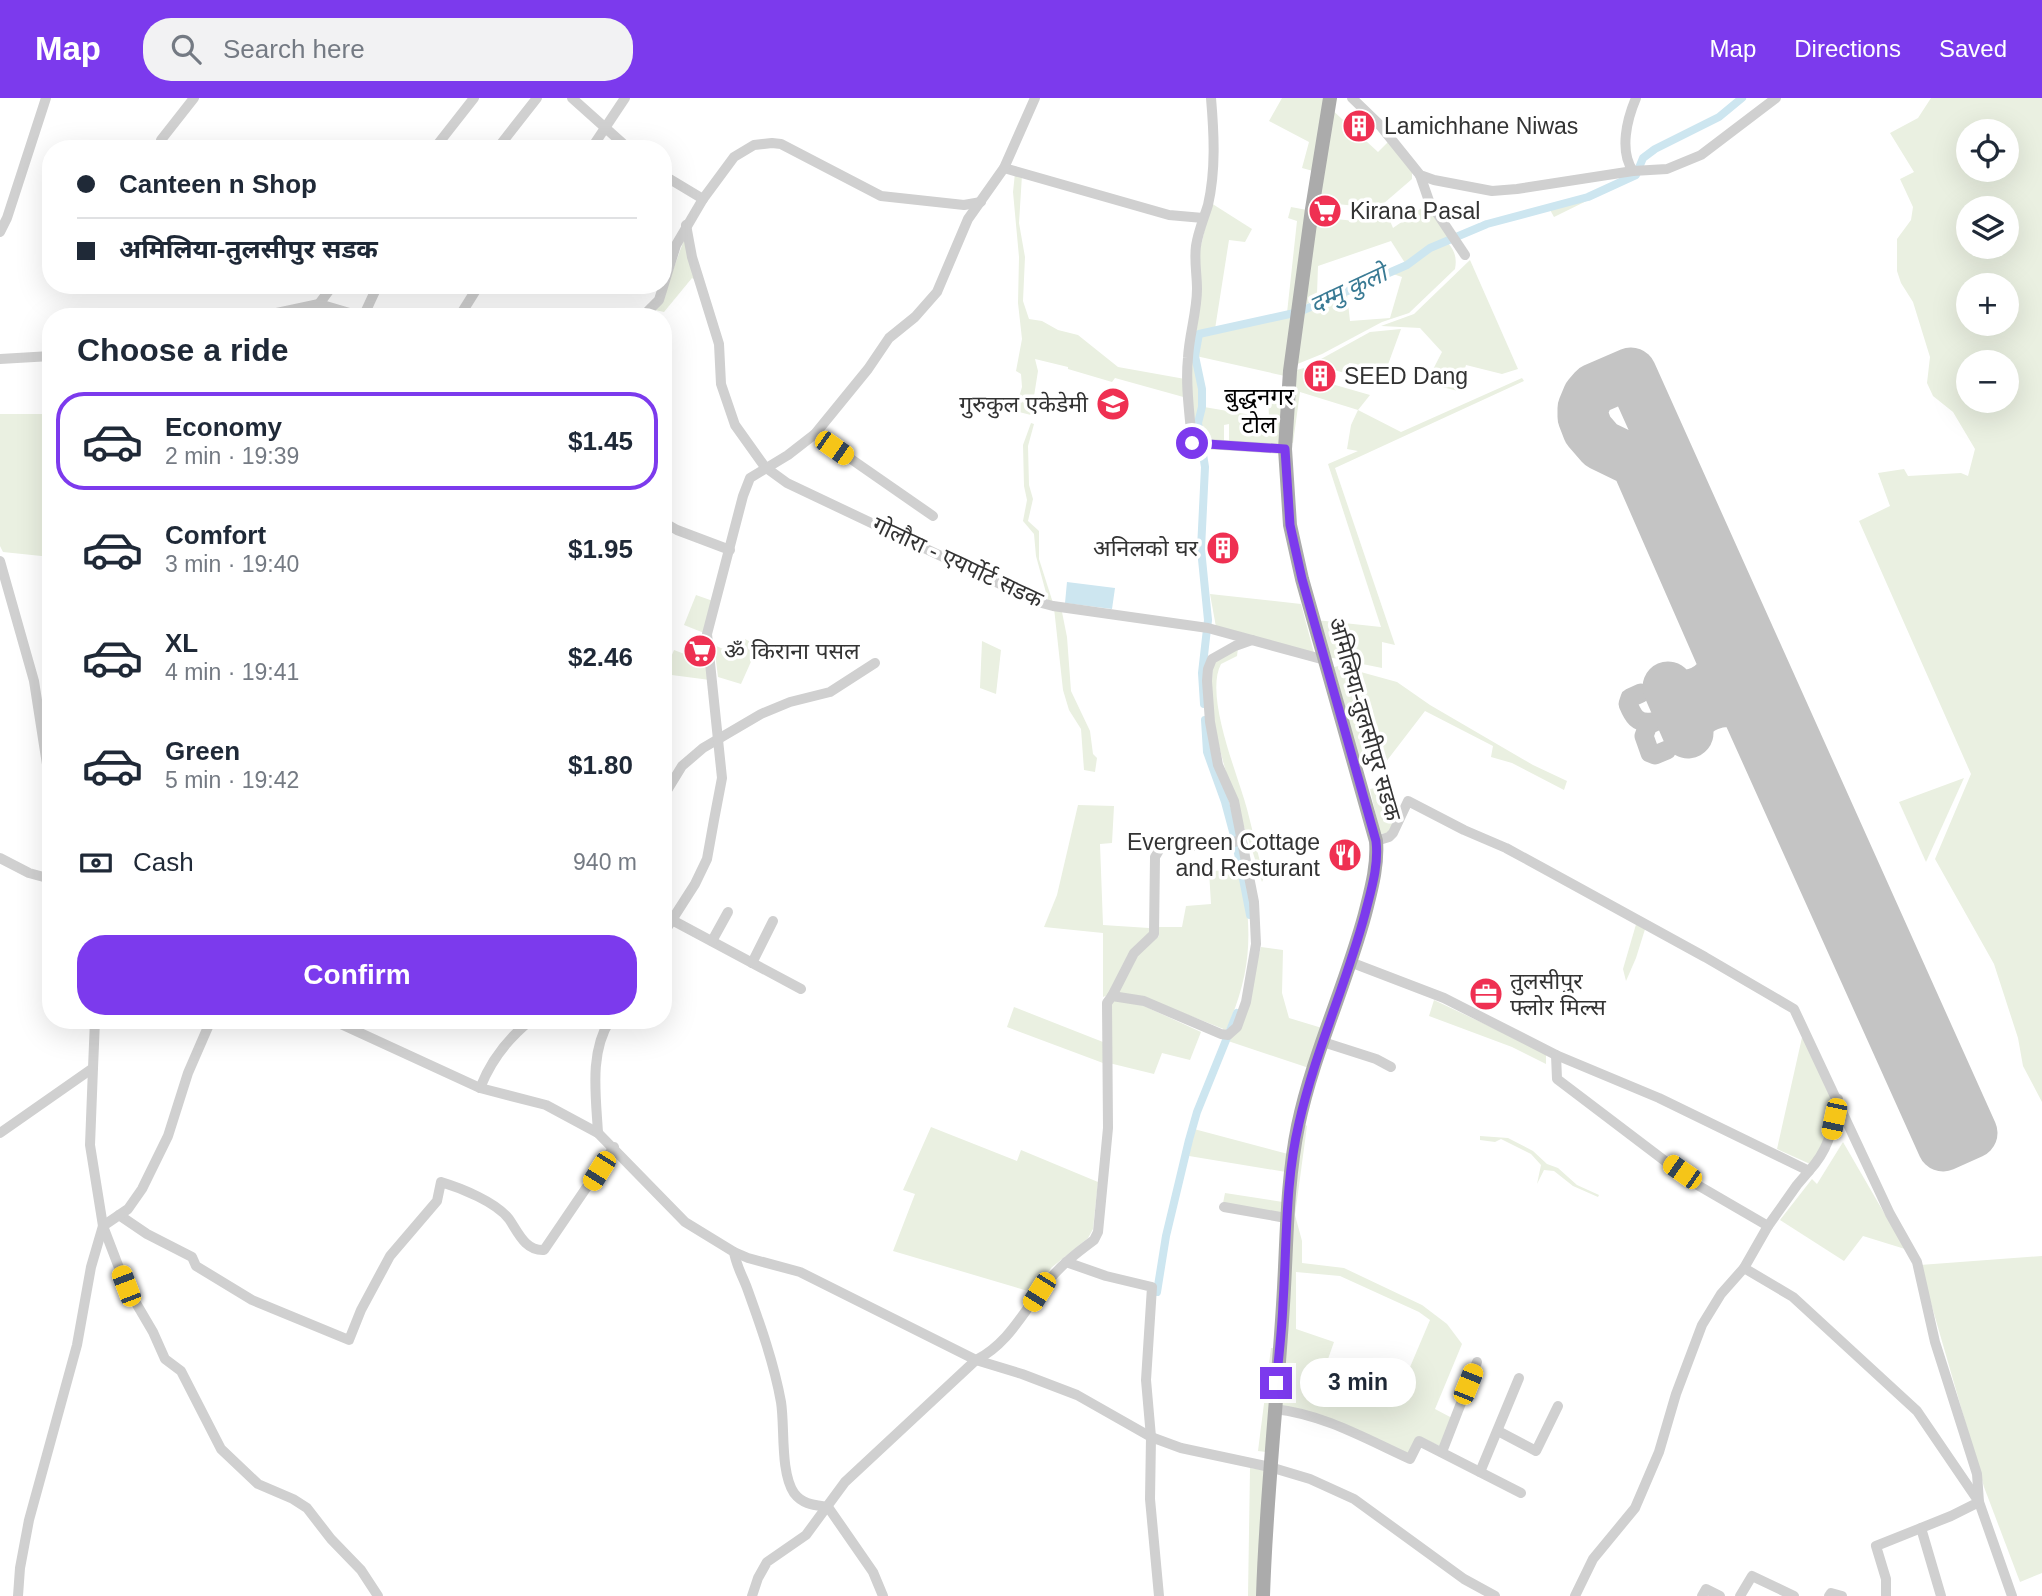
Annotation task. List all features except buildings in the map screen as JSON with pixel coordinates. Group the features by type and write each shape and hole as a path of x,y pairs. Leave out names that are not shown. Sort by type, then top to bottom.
{"main road":[{"name":"अमिलिया-तुलसीपुर सडक","path":"1263,1596 1283,1304 1286,1219 1298,1126 1350,961 1374,874 1377,853 1376,841 1302,579 1290,525 1285,449 1290,370 1330,98"}],"street":[{"path":"0,232 46,98"},
{"path":"161,140 194,98"},
{"path":"441,140 474,98"},
{"path":"504,140 537,98"},
{"path":"572,98 620,140"},
{"path":"597,140 625,98"},
{"path":"801,989 672,920 695,884 706,859 722,778 707,634 743,496 750,478 788,455 815,434 868,369 889,338 915,317 937,292 968,219 1004,168 1035,98"},
{"path":"1211,98 1213,156 1208,203 1196,245 1197,288 1186,377 1192,443 1285,449"},
{"path":"1352,98 1379,124 1420,175 1429,201 1465,255"},
{"path":"1633,171 1628,163 1626,132 1636,98"},
{"path":"1420,175 1492,191 1517,190 1633,171 1667,169 1701,155 1776,98"},
{"path":"672,258 676,245 702,199 734,157 754,145 781,144 881,196 964,205 981,202"},
{"path":"1004,168 1169,215 1203,218"},
{"path":"672,181 702,199"},
{"path":"687,225 692,257 719,344 724,395 735,425 765,467"},
{"path":"319,304 326,294"},
{"path":"651,308 661,294"},
{"path":"300,308 319,304 333,308"},
{"path":"0,359 42,357"},
{"path":"815,434 933,516"},
{"name":"गोलौरा - एयर्पोर्ट सडक","path":"765,467 787,483 1038,602 1208,628 1325,660"},
{"path":"672,527 730,550"},
{"path":"0,561 34,681 42,732"},
{"path":"1112,996 1144,1002 1228,1035 1234,1031 1246,1002 1256,944 1254,902 1234,802 1218,765 1210,722 1207,681 1212,659 1252,640"},
{"path":"672,782 682,766 703,748 761,714 790,702 830,692 875,663"},
{"path":"1376,841 1390,837 1408,801 1506,848 1794,1009 1890,1214 1917,1262 1936,1342 1977,1474 1979,1502 2009,1595"},
{"path":"752,1596 767,1562 806,1535 845,1482 976,1360 992,1352 1028,1310 1050,1278 1094,1240 1098,1233 1108,1128 1107,1003 1134,953 1154,934 1154,857 1161,847 1226,845 1240,840"},
{"path":"0,858 42,877"},
{"path":"712,941 728,912"},
{"path":"752,963 773,921"},
{"path":"1350,961 1444,998 1556,1055 1659,1098 1809,1171"},
{"path":"95,1029 90,1145 103,1226 126,1286 153,1332 165,1359 181,1371 192,1389 221,1448 258,1483 307,1508 331,1539 361,1570 378,1596"},
{"path":"18,1596 29,1520 76,1345 91,1267 103,1226 128,1209 142,1189 168,1136 188,1073 208,1029"},
{"path":"352,1029 480,1088 546,1105 598,1133 685,1222 734,1252 800,1272 976,1360 1077,1395 1151,1437 1181,1448 1270,1467 1310,1479 1353,1499 1464,1579 1495,1596"},
{"path":"480,1088 489,1067 512,1035 520,1029"},
{"path":"598,1133 595,1077 599,1045 606,1029"},
{"path":"1323,1042 1376,1059 1391,1067"},
{"path":"1556,1055 1557,1079 1694,1183 1768,1226"},
{"path":"0,1133 93,1068"},
{"path":"1575,1596 1593,1559 1635,1508 1658,1452 1702,1325 1721,1294 1744,1268 1768,1226 1797,1185 1822,1156 1830,1139 1838,1099"},
{"path":"119,1215 147,1234 192,1257 197,1266 252,1300 349,1340 361,1310 390,1256 437,1201 442,1182 483,1200 506,1216 520,1237 536,1250 544,1250 614,1147"},
{"path":"1224,1207 1286,1219"},
{"path":"734,1252 775,1370 787,1471 794,1492 806,1504 828,1507 873,1572 883,1596"},
{"path":"1066,1262 1106,1276 1152,1287 1146,1380 1151,1437 1150,1499 1159,1596"},
{"path":"1744,1268 1793,1297 1917,1411 1979,1502"},
{"path":"1442,1452 1477,1362"},
{"path":"1480,1472 1519,1378"},
{"path":"1498,1431 1536,1451 1558,1406"},
{"path":"1274,1409 1295,1411 1336,1425 1410,1460 1419,1441 1521,1493"},
{"path":"1886,1596 1886,1579 1876,1546 1979,1502"},
{"path":"1921,1528 1941,1596"},
{"path":"1740,1596 1752,1576 1794,1596"},
{"path":"1702,1596 1706,1589 1720,1596"},
{"path":"1829,1596 1831,1593 1842,1596"}],"green space":[{"path":"1282,98 1324,98 1313,171 1302,168 1309,142 1269,121"},
{"path":"1931,98 2042,98 2042,1102 2023,1066 2018,1038 1994,964 1935,859 1971,774 1859,521 1890,506 1878,473 1904,469 1908,476 1961,473 1968,476 1975,449 1953,412 1933,396 1927,383 1930,357 1913,302 1897,271 1897,239 1911,220 1913,207 1900,179 1914,172 1890,133 1918,118"},
{"path":"1330,108 1378,152 1389,141 1412,171 1412,179 1383,204 1393,228 1426,205 1451,239 1425,248 1405,263 1391,241 1318,266 1317,294 1337,287 1339,292 1304,305 1316,217 1355,221 1356,206 1318,202"},
{"path":"1015,173 1022,175 1019,223 1025,257 1023,301 1029,319 1042,321 1058,330 1078,335 1118,367 1185,379 1187,398 1115,378 1112,382 1035,359 1038,371 1031,415 1015,411 1022,387 1021,374 1016,371 1022,339 1013,192"},
{"path":"1619,185 1554,217 1548,206 1589,198"},
{"path":"1211,203 1252,229 1245,242 1229,240 1215,329 1198,333 1195,358 1201,389 1199,442 1194,440 1189,378 1198,258"},
{"path":"1291,207 1307,210 1295,311 1287,313 1297,221 1288,218"},
{"path":"685,237 698,282 692,278 667,308 656,308 664,294 672,294 672,273"},
{"path":"1448,243 1455,255 1455,269 1409,313 1382,322 1322,354 1295,365 1303,313 1347,294 1350,321 1390,318 1402,277 1393,274 1408,267 1432,249"},
{"path":"1470,260 1518,369 1502,374 1466,365 1458,391 1426,383 1442,352 1420,328 1381,326 1414,314"},
{"path":"1293,315 1285,376 1196,356 1199,335"},
{"path":"1401,329 1386,370 1349,363 1345,373 1312,364 1370,332"},
{"path":"1304,368 1304,376 1370,395 1358,410 1300,392 1293,443 1288,442 1293,371"},
{"path":"1522,378 1524,381 1335,468 1395,645 1382,642 1382,668 1328,657 1316,620 1381,627 1328,464 1358,451 1347,449 1351,425 1358,410 1401,432"},
{"path":"1268,392 1282,394 1280,445 1229,444 1229,424 1224,425 1224,444 1202,442 1200,423 1204,407 1269,418"},
{"path":"0,414 42,414 42,556 3,552 0,546"},
{"path":"1031,423 1034,424 1028,446 1029,485 1033,499 1028,521 1039,531 1039,559 1053,603 1048,600 1036,556 1034,534 1023,521 1027,500 1023,445"},
{"path":"1210,594 1301,604 1314,653 1216,627"},
{"path":"696,595 713,601 704,633 684,625"},
{"path":"1054,608 1062,612 1067,637 1071,691 1090,731 1093,754 1097,758 1095,772 1084,770 1081,729 1069,710 1063,690"},
{"path":"745,639 758,646 741,684 718,677 714,645 737,655"},
{"path":"982,641 1001,650 996,694 980,688"},
{"path":"1238,648 1237,656 1221,664 1217,678 1219,715 1247,809 1264,877 1262,882 1226,773 1214,717 1214,662"},
{"path":"674,650 708,663 710,680 672,675"},
{"path":"1339,666 1397,682 1430,705 1533,765 1567,781 1564,790 1512,763 1491,757 1493,746 1425,711 1382,767 1364,768 1360,763 1334,667"},
{"path":"1964,778 1926,862 1899,802"},
{"path":"1381,787 1394,821 1388,833 1380,834 1370,789"},
{"path":"1078,805 1114,806 1112,843 1100,844 1103,925 1149,928 1149,935 1135,946 1125,960 1110,994 1103,997 1103,933 1044,927 1057,895"},
{"path":"1241,870 1247,913 1248,951 1241,990 1226,1030 1143,997 1117,993 1133,959 1159,936 1158,927 1182,927 1186,906 1211,904 1209,871"},
{"path":"1637,921 1646,926 1626,981 1623,969"},
{"path":"1261,947 1283,950 1282,993 1289,1018 1322,1028 1309,1068 1228,1041 1237,1033"},
{"path":"1116,998 1144,1006 1201,1032 1190,1060 1162,1053 1154,1074 1109,1063 1110,1004"},
{"path":"1434,1000 1546,1053 1546,1064 1512,1047 1429,1016"},
{"path":"1014,1007 1103,1042 1103,1063 1007,1027"},
{"path":"1803,1033 1833,1094 1827,1138 1810,1164 1777,1149"},
{"path":"1301,1122 1307,1126 1295,1215 1302,1241 1302,1263 1344,1268 1422,1305 1447,1324 1462,1344 1435,1409 1452,1418 1440,1446 1418,1436 1408,1454 1278,1407","holes":["1296,1272 1340,1276 1419,1312 1430,1320 1399,1393 1328,1359 1334,1342 1296,1329"]},
{"path":"931,1127 1017,1161 1021,1150 1098,1182 1093,1229 1088,1238 1051,1268 1035,1293 893,1251 915,1194 903,1190"},
{"path":"1194,1129 1288,1154 1286,1172 1189,1156"},
{"path":"1480,1136 1508,1138 1533,1151 1547,1164 1558,1168 1577,1185 1599,1195 1598,1197 1573,1186 1554,1171 1544,1170 1537,1184 1541,1165 1531,1154 1501,1139 1495,1142 1480,1140"},
{"path":"1843,1142 1905,1249 1863,1236 1844,1261 1780,1220 1812,1179 1817,1184"},
{"path":"1225,1193 1283,1202 1282,1215 1223,1203"},
{"path":"2042,1256 2042,1573 2020,1582 1984,1487 1920,1265"},
{"path":"1271,1348 1275,1348 1266,1452 1258,1451"},
{"path":"1250,1468 1264,1470 1259,1596 1248,1596"}],"water":[{"path":"1067,582 1115,588 1112,609 1065,603"}],"waterway":[{"name":"दम्मु कुलो","path":"1204,704 1202,673 1208,620 1201,549 1205,467 1198,423 1202,407 1202,389 1195,356 1199,334 1299,312 1407,265 1430,248 1487,224 1588,197 1636,175 1643,158 1655,149 1719,117 1742,98"},
{"path":"1205,720 1207,752 1236,843 1250,915"},
{"path":"1157,1292 1166,1236 1197,1112 1237,1013"}],"taxiway":[{"path":"1667,750 1655,755 1650,753 1644,736 1648,725 1722,691 1732,681 1737,670 1738,658 1731,633 1714,597"},
{"path":"1722,691 1746,692 1755,698 1768,718 1783,751"},
{"path":"1641,693 1630,698 1628,704 1636,718 1643,722 1652,722"}],"runway":[{"path":"1631,373 1972,1133 1943,1146 1745,706 1728,702 1709,705 1693,716 1688,733 1668,687 1675,693 1684,695 1702,691 1717,679 1724,663 1636,462 1601,445 1588,430 1583,417 1583,408 1594,389 1631,373"}],"place":[{"name":"Lamichhane Niwas","path":"1359,126"},
{"name":"Kirana Pasal","path":"1325,211"},
{"name":"SEED Dang","path":"1320,376"},
{"name":"गुरुकुल एकेडेमी","path":"1113,404"},
{"name":"अनिलको घर","path":"1223,548"},
{"name":"ॐ किराना पसल","path":"700,651"},
{"name":"Evergreen Cottage and Resturant","path":"1345,855"},
{"name":"तुलसीपुर फ्लोर मिल्स","path":"1486,994"}],"district":[{"name":"बुद्धनगर टोल","path":"1259,410"}],"route":[{"path":"1192,443 1285,449 1290,525 1302,579 1376,841 1377,864 1359,937 1305,1097 1298,1126 1286,1219 1283,1304 1276,1383"}]}
